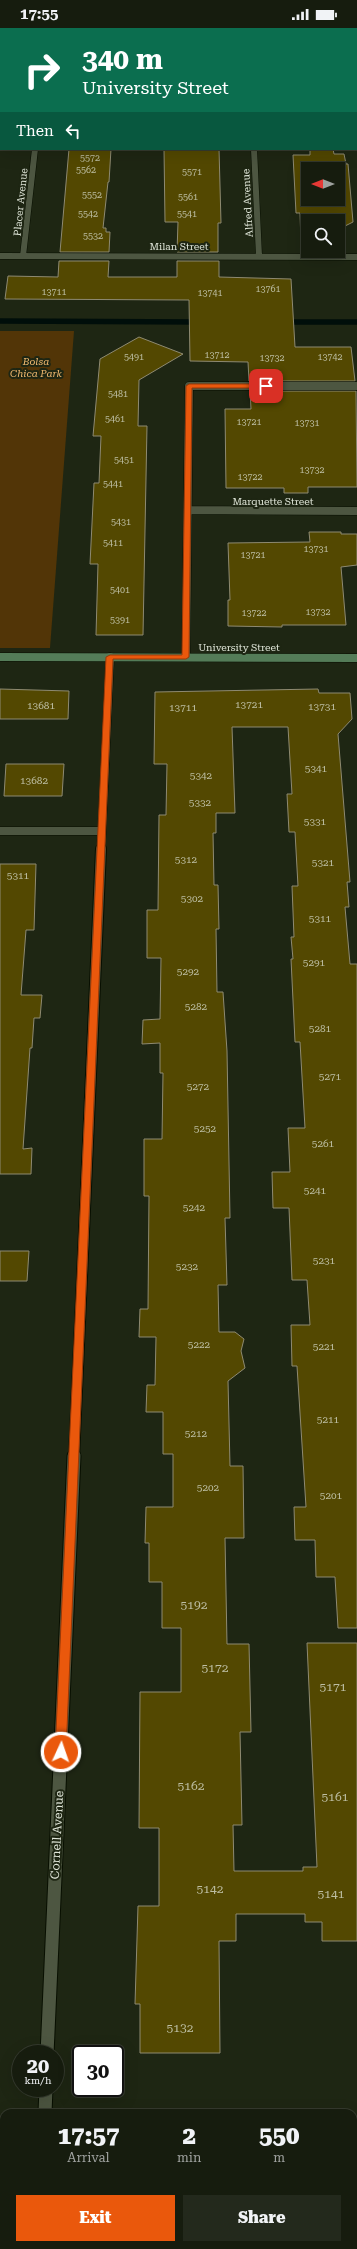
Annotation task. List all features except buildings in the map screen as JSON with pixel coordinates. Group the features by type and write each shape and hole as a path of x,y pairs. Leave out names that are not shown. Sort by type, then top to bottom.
{"street":[{"name":"Placer Avenue","path":"23,256 35,150"},
{"name":"Alfred Avenue","path":"254,150 259,256"},
{"name":"Milan Street","path":"0,256 357,257"},
{"path":"186,657 189,510 189,386 357,386"},
{"name":"Marquette Street","path":"189,510 357,511"},
{"name":"University Street","path":"0,657 357,658"},
{"name":"Cornell Avenue","path":"47,2045 110,657"},
{"path":"0,831 102,831"},
{"path":"44,2109 45,2097"}],"green space":[{"name":"Bolsa Chica Park","path":"0,331 74,331 50,648 0,648"}],"waterway":[{"path":"0,321 201,322"},
{"path":"281,322 357,322"}],"route":[{"path":"61,1752 110,657 186,657 189,510 189,386 266,386"}]}
